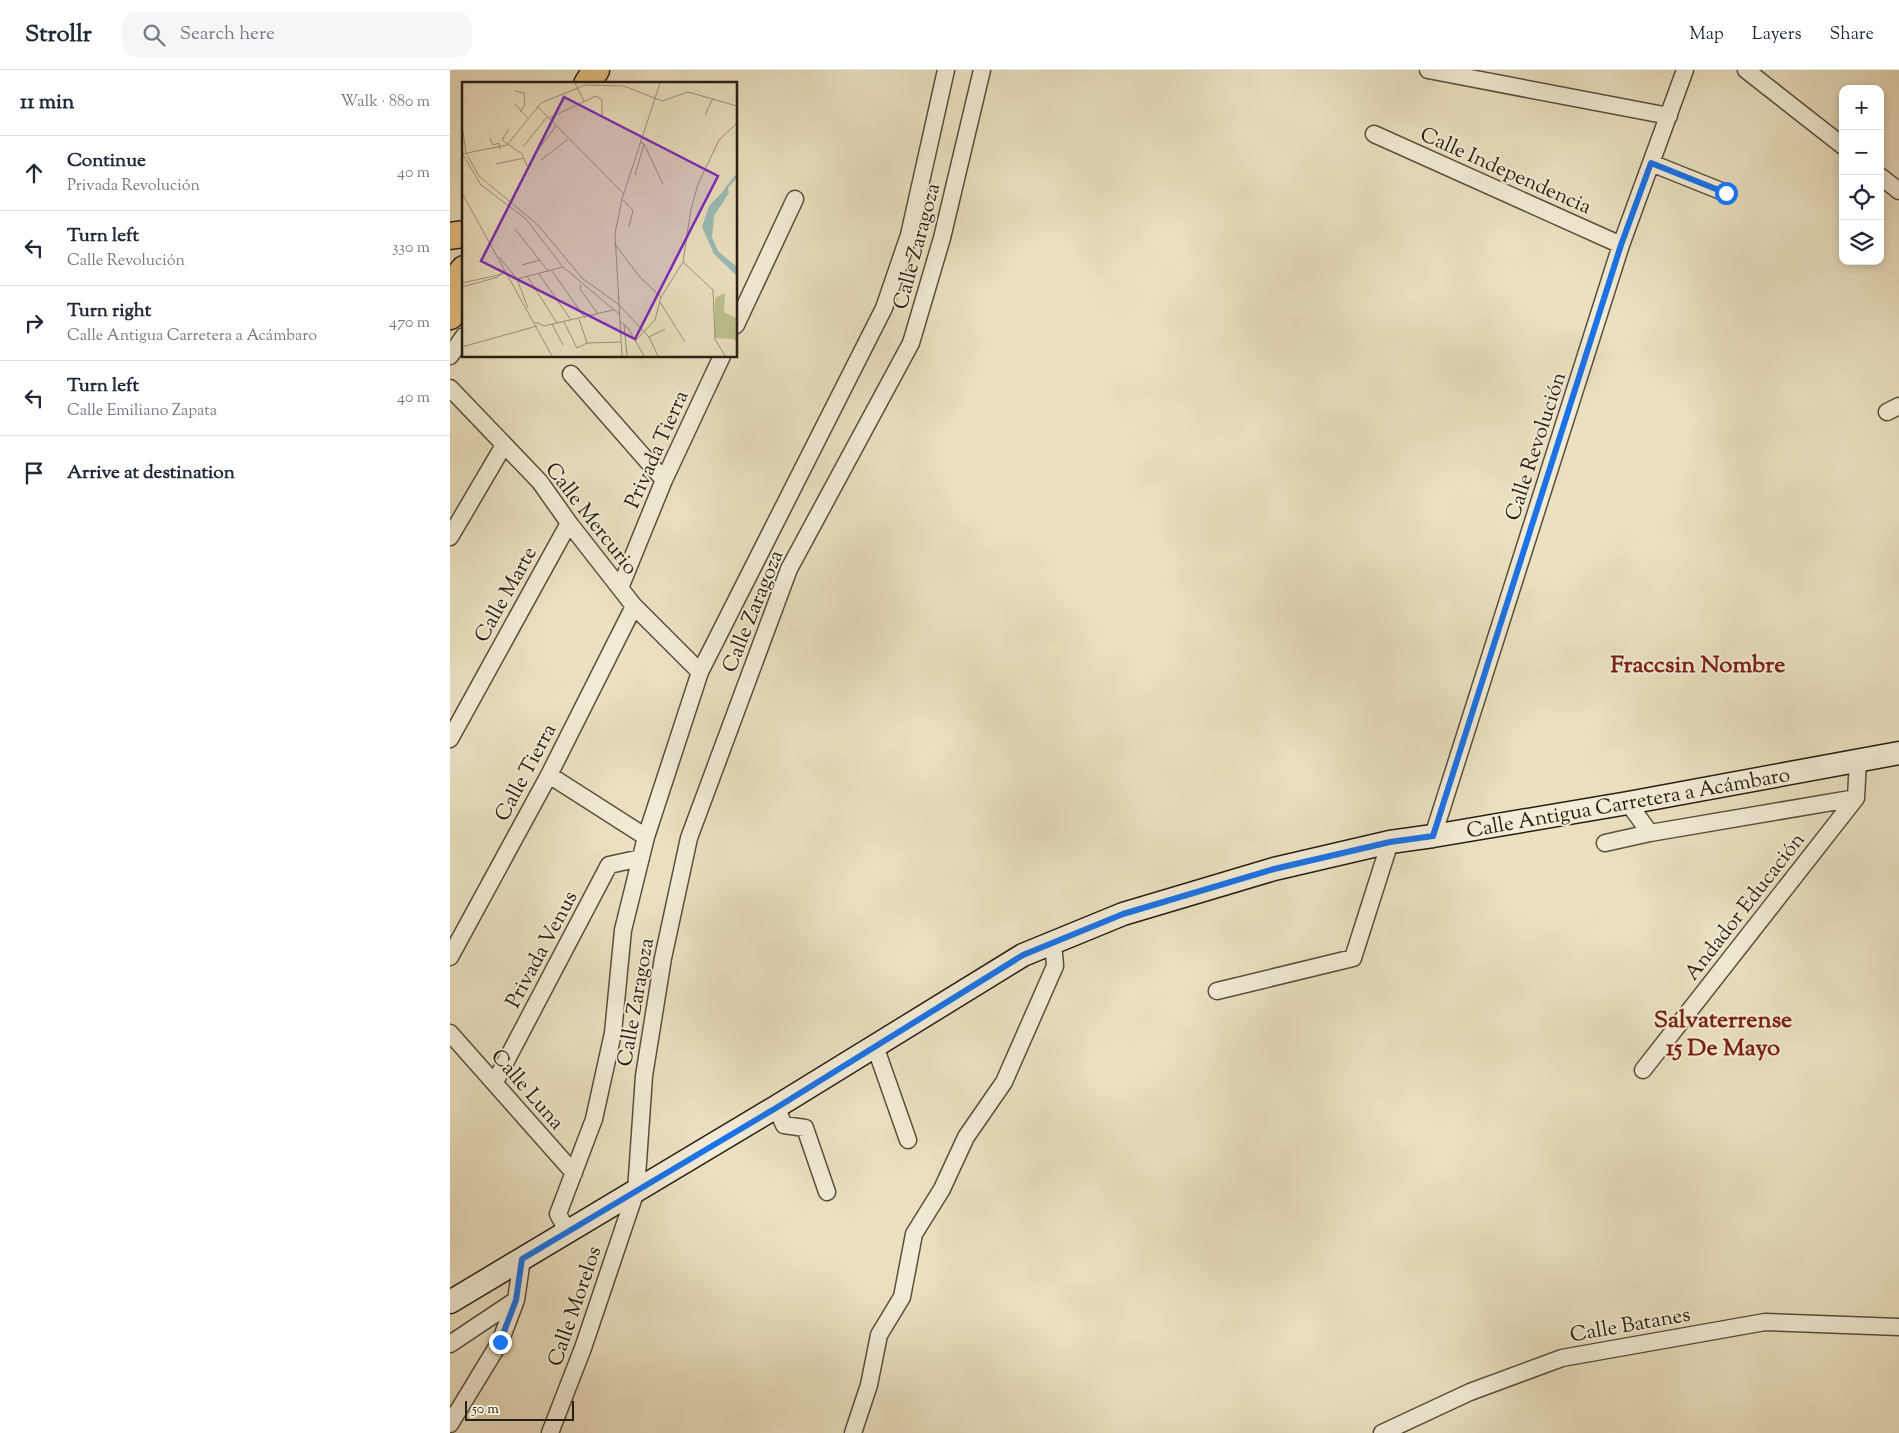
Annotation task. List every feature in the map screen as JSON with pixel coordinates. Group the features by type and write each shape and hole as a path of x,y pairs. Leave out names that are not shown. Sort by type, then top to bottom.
{"main road":[{"path":"588,82 596,70"},
{"path":"607,82 615,70"},
{"path":"450,288 462,272"},
{"path":"450,316 462,299"},
{"name":"Calle Antigua Carretera a Acámbaro","path":"450,1302 776,1108 1023,955 1123,914 1274,869 1390,842 1628,803 1899,753"}],"street":[{"path":"568,1232 558,1214 594,1119 613,1033 623,930 646,837 700,672 884,308 909,235 946,70"},
{"name":"Calle Zaragoza","path":"636,1191 644,1076 663,958 689,838 789,569 911,343 942,238 982,70"},
{"path":"1428,70 1669,116"},
{"name":"Calle Revolución","path":"1433,836 1621,245 1685,70"},
{"path":"1746,70 1839,143"},
{"name":"Calle Independencia","path":"1374,134 1621,245"},
{"path":"1651,163 1726,193"},
{"path":"1884,179 1899,190"},
{"path":"738,321 795,199"},
{"path":"450,356 462,339"},
{"name":"Privada Tierra","path":"620,588 664,480 721,358"},
{"path":"571,374 664,480"},
{"name":"Calle Mercurio","path":"450,389 540,482 569,523 634,606 700,672"},
{"path":"450,537 504,445"},
{"name":"Calle Marte","path":"450,739 569,523"},
{"name":"Calle Tierra","path":"450,957 549,775 634,606"},
{"path":"1605,843 1650,833 1856,798 1858,760"},
{"path":"549,775 646,837"},
{"name":"Andador Educación","path":"1643,1070 1856,798"},
{"path":"1628,803 1650,833"},
{"path":"1217,991 1353,958 1390,842"},
{"name":"Privada Venus","path":"495,1082 609,864 641,858"},
{"path":"853,1433 869,1385 879,1335 902,1297 914,1234 942,1189 966,1137 1004,1082 1055,966 1053,942"},
{"name":"Calle Luna","path":"450,1033 574,1174"},
{"path":"876,1046 908,1140"},
{"path":"776,1108 784,1125 804,1128 827,1192"},
{"name":"Calle Morelos","path":"550,1433 583,1348 636,1191"},
{"path":"450,1424 500,1342 516,1300 522,1259"},
{"path":"450,1344 516,1300"},
{"name":"Calle Batanes","path":"1382,1433 1470,1392 1562,1358 1765,1322 1899,1327"}],"district":[{"name":"Fraccsin Nombre","path":"1698,664"},
{"name":"Salvaterrense 15 De Mayo","path":"1723,1033"}],"route":[{"path":"500,1342 516,1300 522,1259 776,1108 1023,955 1123,914 1274,869 1390,842 1433,836 1621,245 1651,163 1726,193"}]}
